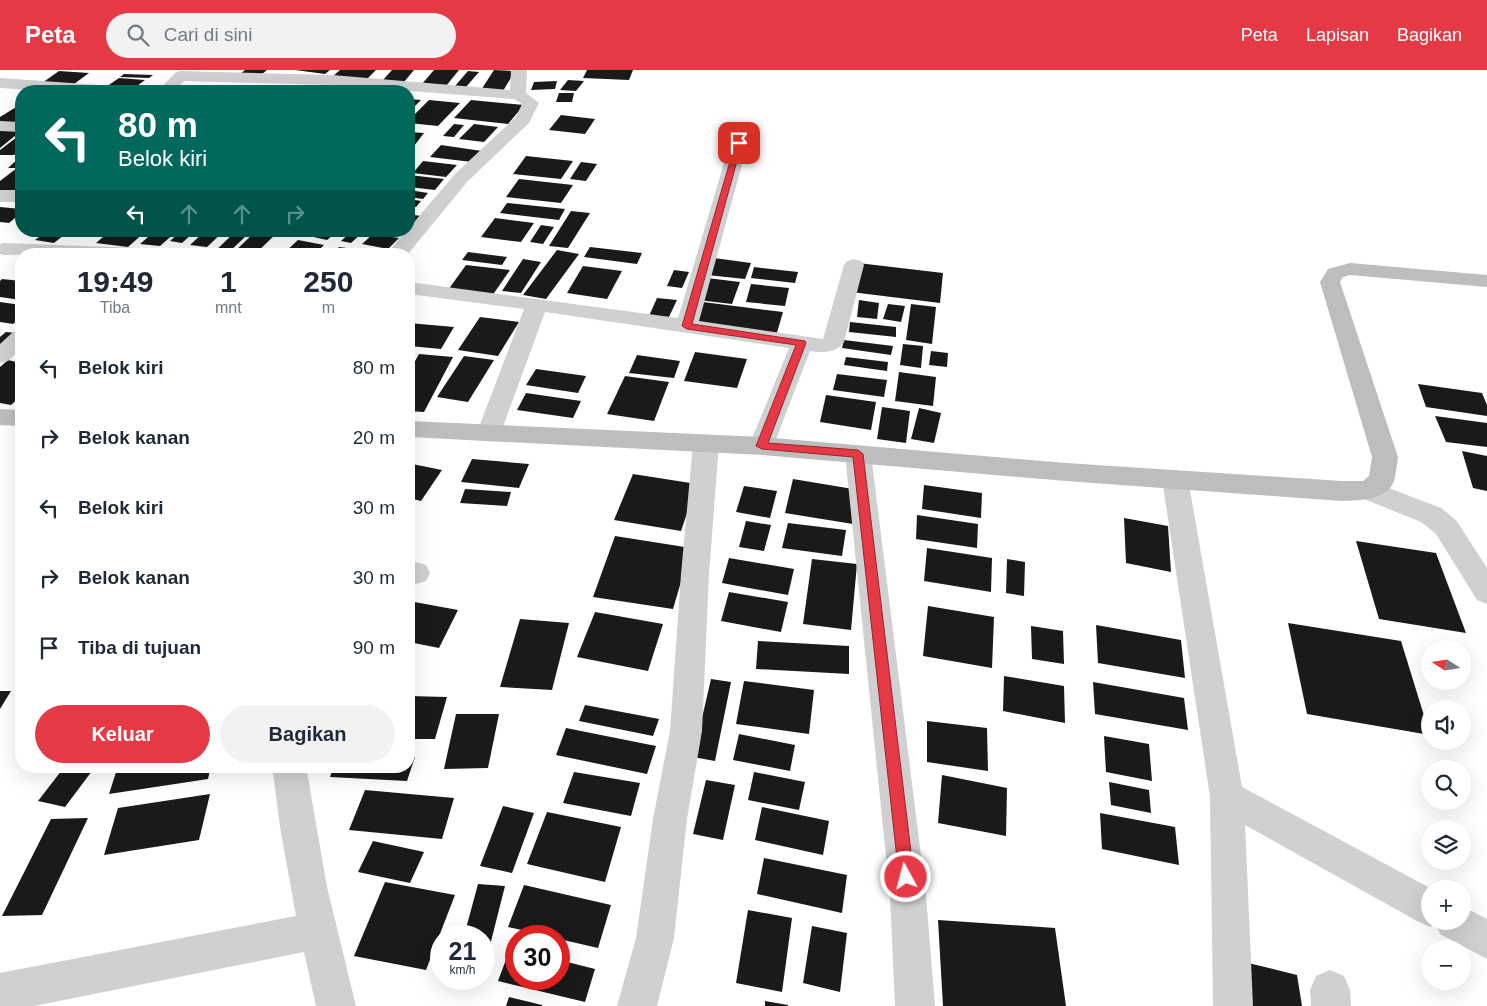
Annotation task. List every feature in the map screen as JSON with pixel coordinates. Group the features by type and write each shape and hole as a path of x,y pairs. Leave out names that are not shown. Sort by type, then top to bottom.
{"street":[{"path":"6,87 23,70"},
{"path":"409,85 423,70"},
{"path":"518,94 520,70"},
{"path":"172,85 183,73 280,75 322,85"},
{"path":"81,85 96,75"},
{"path":"415,85 518,94 531,104 523,119 461,178 415,232"},
{"path":"0,126 15,127"},
{"path":"687,326 739,143"},
{"path":"0,196 15,196"},
{"path":"415,210 433,212"},
{"path":"2,251 16,237"},
{"path":"401,248 411,237"},
{"path":"2,251 15,251"},
{"path":"415,289 537,304 823,346 829,345 832,342 854,265"},
{"path":"1368,490 1380,481 1384,457 1330,282 1335,273 1350,269 1487,281"},
{"path":"489,432 537,304"},
{"path":"0,356 15,342"},
{"path":"762,446 802,343"},
{"path":"0,417 15,418"},
{"path":"415,429 762,446 1066,472 1175,478 1342,491 1368,490 1431,515 1446,527 1487,592"},
{"path":"637,1006 655,938 670,819 686,732 695,574 706,444"},
{"path":"858,454 908,896 915,1006"},
{"path":"1175,478 1227,797 1233,1006"},
{"path":"289,773 295,817 317,931 336,1006"},
{"path":"1227,797 1421,903"},
{"path":"1469,930 1487,940"},
{"path":"0,993 317,931"}],"building":[{"path":"245,70 267,70 261,75 240,74"},
{"path":"295,70 330,70 325,74"},
{"path":"340,70 376,70 366,80 332,77"},
{"path":"392,70 414,70 404,82 383,80"},
{"path":"434,70 459,70 446,86 421,85"},
{"path":"494,70 515,71 503,91 481,90"},
{"path":"587,70 633,70 629,80 583,78"},
{"path":"59,71 89,73 74,84 42,83"},
{"path":"468,71 479,72 466,87 455,86"},
{"path":"124,74 153,75 149,78 120,77"},
{"path":"119,78 145,80 138,85 109,85"},
{"path":"568,80 584,81 576,91 560,90"},
{"path":"557,81 555,89 531,90 534,82"},
{"path":"559,93 574,93 572,102 556,102"},
{"path":"415,100 421,100 415,106"},
{"path":"429,100 460,103 438,126 415,124 415,114"},
{"path":"471,100 524,105 508,124 454,118"},
{"path":"15,108 15,126 0,124 0,117"},
{"path":"561,115 595,119 585,134 549,130"},
{"path":"454,124 464,125 454,137 443,136"},
{"path":"474,124 498,127 484,142 459,139"},
{"path":"0,130 15,131 15,136 0,148"},
{"path":"415,132 424,133 415,145"},
{"path":"15,139 14,155 0,155 0,150"},
{"path":"441,145 482,151 472,162 430,157"},
{"path":"526,156 573,161 561,179 513,174"},
{"path":"423,161 457,165 446,177 415,173"},
{"path":"15,162 15,168 8,168"},
{"path":"581,162 597,164 586,181 570,179"},
{"path":"15,170 15,191 0,190 0,181"},
{"path":"415,176 444,179 435,190 415,188"},
{"path":"519,179 573,185 561,203 506,197"},
{"path":"415,191 428,193 423,199 415,198"},
{"path":"415,200 421,201 416,207"},
{"path":"507,203 565,209 559,220 500,213"},
{"path":"0,207 15,208 15,218 9,223 0,222"},
{"path":"571,211 590,213 568,248 549,246"},
{"path":"415,215 426,217 415,227"},
{"path":"495,218 534,223 521,242 481,237"},
{"path":"541,225 554,227 543,244 530,242"},
{"path":"39,237 62,237 54,243 35,240"},
{"path":"103,237 139,237 128,247 96,243"},
{"path":"148,237 170,237 160,246 140,244"},
{"path":"174,237 188,237 182,243 170,241"},
{"path":"199,237 218,237 207,247 190,245"},
{"path":"230,237 245,237 233,248 218,248"},
{"path":"250,237 273,237 261,248 238,248"},
{"path":"314,237 331,237 327,240"},
{"path":"345,237 358,237 351,243 341,241"},
{"path":"370,237 399,238 389,248 362,244"},
{"path":"298,240 324,245 321,248 289,248"},
{"path":"590,247 642,253 637,264 584,257"},
{"path":"557,250 579,254 546,299 523,295"},
{"path":"468,252 507,257 502,265 462,260"},
{"path":"714,258 751,263 745,279 707,275"},
{"path":"523,259 541,262 521,293 502,291"},
{"path":"858,263 943,273 940,303 851,292"},
{"path":"466,265 510,270 492,296 448,290"},
{"path":"583,266 622,271 607,299 567,293"},
{"path":"754,267 798,272 795,283 751,278"},
{"path":"674,270 689,272 682,288 667,286"},
{"path":"707,278 740,282 732,304 698,300"},
{"path":"2,279 15,280 15,299 0,297 0,281"},
{"path":"751,284 789,288 785,306 746,302"},
{"path":"657,298 677,300 668,319 649,316"},
{"path":"859,300 879,303 877,319 857,317"},
{"path":"0,302 15,304 15,322 13,324 0,322"},
{"path":"703,302 783,312 776,336 693,325"},
{"path":"888,304 905,306 901,322 883,319"},
{"path":"911,304 936,307 932,344 906,340"},
{"path":"480,317 519,322 498,356 458,350"},
{"path":"850,322 896,327 896,337 849,332"},
{"path":"415,324 454,327 441,349 415,347"},
{"path":"6,332 15,333 0,347 0,337"},
{"path":"844,340 893,346 891,355 842,348"},
{"path":"903,344 923,346 921,368 900,365"},
{"path":"931,351 948,353 947,367 929,365"},
{"path":"695,352 747,359 737,388 684,381"},
{"path":"419,354 453,357 424,412 415,411 415,361"},
{"path":"637,355 680,361 674,378 629,373"},
{"path":"464,356 494,360 468,402 437,397"},
{"path":"846,357 888,362 887,371 844,365"},
{"path":"8,360 15,362 15,401 11,405 0,403 0,367"},
{"path":"536,369 586,376 578,393 526,385"},
{"path":"899,372 936,377 933,406 895,401"},
{"path":"837,374 887,380 884,397 833,390"},
{"path":"625,376 669,382 654,421 607,414"},
{"path":"1418,384 1482,393 1487,405 1487,416 1426,407"},
{"path":"526,393 581,401 573,418 517,410"},
{"path":"826,395 876,402 871,430 820,422"},
{"path":"882,407 910,411 906,443 877,439"},
{"path":"919,408 941,413 934,443 911,439"},
{"path":"1435,416 1487,423 1487,447 1446,442"},
{"path":"1462,451 1487,456 1487,491 1473,488"},
{"path":"472,459 529,464 519,488 461,482"},
{"path":"415,465 442,470 421,501 415,500"},
{"path":"633,474 697,484 681,531 614,520"},
{"path":"793,479 859,490 853,524 785,513"},
{"path":"924,485 982,493 981,518 922,509"},
{"path":"744,486 777,491 770,518 736,512"},
{"path":"465,489 511,492 507,506 460,503"},
{"path":"917,515 978,524 977,548 916,539"},
{"path":"1124,518 1168,526 1171,572 1126,563"},
{"path":"746,521 771,525 764,551 739,547"},
{"path":"788,523 846,530 842,556 782,548"},
{"path":"615,536 691,548 673,609 593,597"},
{"path":"1356,541 1436,553 1466,633 1379,619"},
{"path":"927,548 992,558 991,592 924,581"},
{"path":"729,558 794,569 788,595 722,583"},
{"path":"812,559 857,564 851,630 803,624"},
{"path":"1007,559 1025,562 1024,596 1006,593"},
{"path":"729,592 788,602 781,632 721,621"},
{"path":"415,602 458,610 439,648 415,643"},
{"path":"928,606 994,617 992,668 923,656"},
{"path":"595,612 663,624 648,671 577,657"},
{"path":"520,619 569,623 552,690 500,687"},
{"path":"1288,623 1401,641 1421,706 1421,733 1307,714"},
{"path":"1096,625 1181,640 1185,678 1098,663"},
{"path":"1031,626 1063,631 1064,664 1032,659"},
{"path":"758,641 849,646 849,674 756,669"},
{"path":"1004,676 1064,686 1065,723 1003,711"},
{"path":"711,679 731,682 715,761 693,757"},
{"path":"744,681 814,690 809,734 736,724"},
{"path":"1093,682 1184,698 1188,730 1095,714"},
{"path":"0,691 11,691 0,709"},
{"path":"415,696 447,697 435,739 415,739"},
{"path":"585,705 659,719 653,736 579,721"},
{"path":"456,714 499,714 488,768 444,769"},
{"path":"927,721 987,728 988,771 927,762"},
{"path":"566,728 656,746 647,774 556,755"},
{"path":"739,734 795,745 790,771 733,760"},
{"path":"1104,736 1149,744 1152,781 1106,772"},
{"path":"574,772 640,783 631,816 563,803"},
{"path":"754,772 805,782 799,810 748,800"},
{"path":"60,773 90,773 65,807 38,801"},
{"path":"116,773 209,773 208,779 109,794"},
{"path":"331,773 410,773 407,781 330,777"},
{"path":"942,775 1007,788 1006,836 938,823"},
{"path":"706,780 735,785 723,840 693,834"},
{"path":"1109,782 1149,790 1151,813 1111,805"},
{"path":"365,790 454,798 442,839 349,830"},
{"path":"210,794 199,840 104,855 118,808"},
{"path":"503,806 534,813 512,873 480,866"},
{"path":"762,807 829,821 823,855 755,840"},
{"path":"547,812 621,827 605,882 527,864"},
{"path":"1100,813 1175,827 1179,865 1102,849"},
{"path":"88,818 42,915 2,916 51,819"},
{"path":"373,841 424,852 410,883 358,872"},
{"path":"764,858 847,875 842,913 757,894"},
{"path":"385,882 455,895 443,925 430,925 430,960 426,970 354,956"},
{"path":"478,884 505,886 495,926 467,925"},
{"path":"524,885 611,905 598,948 570,942 570,925 509,925"},
{"path":"748,910 792,918 782,992 736,983"},
{"path":"938,920 1055,928 1066,1006 943,1006"},
{"path":"812,926 847,933 840,992 803,983"},
{"path":"1240,961 1297,975 1302,1006 1244,1006"},
{"path":"505,962 505,983 498,981"},
{"path":"570,963 595,969 585,1002 535,990 570,990"},
{"path":"509,997 542,1005 542,1006 506,1006"},
{"path":"765,1001 788,1005 788,1006 765,1006"}],"route":[{"path":"739,143 687,326 802,343 762,446 858,454 906,877"}]}
